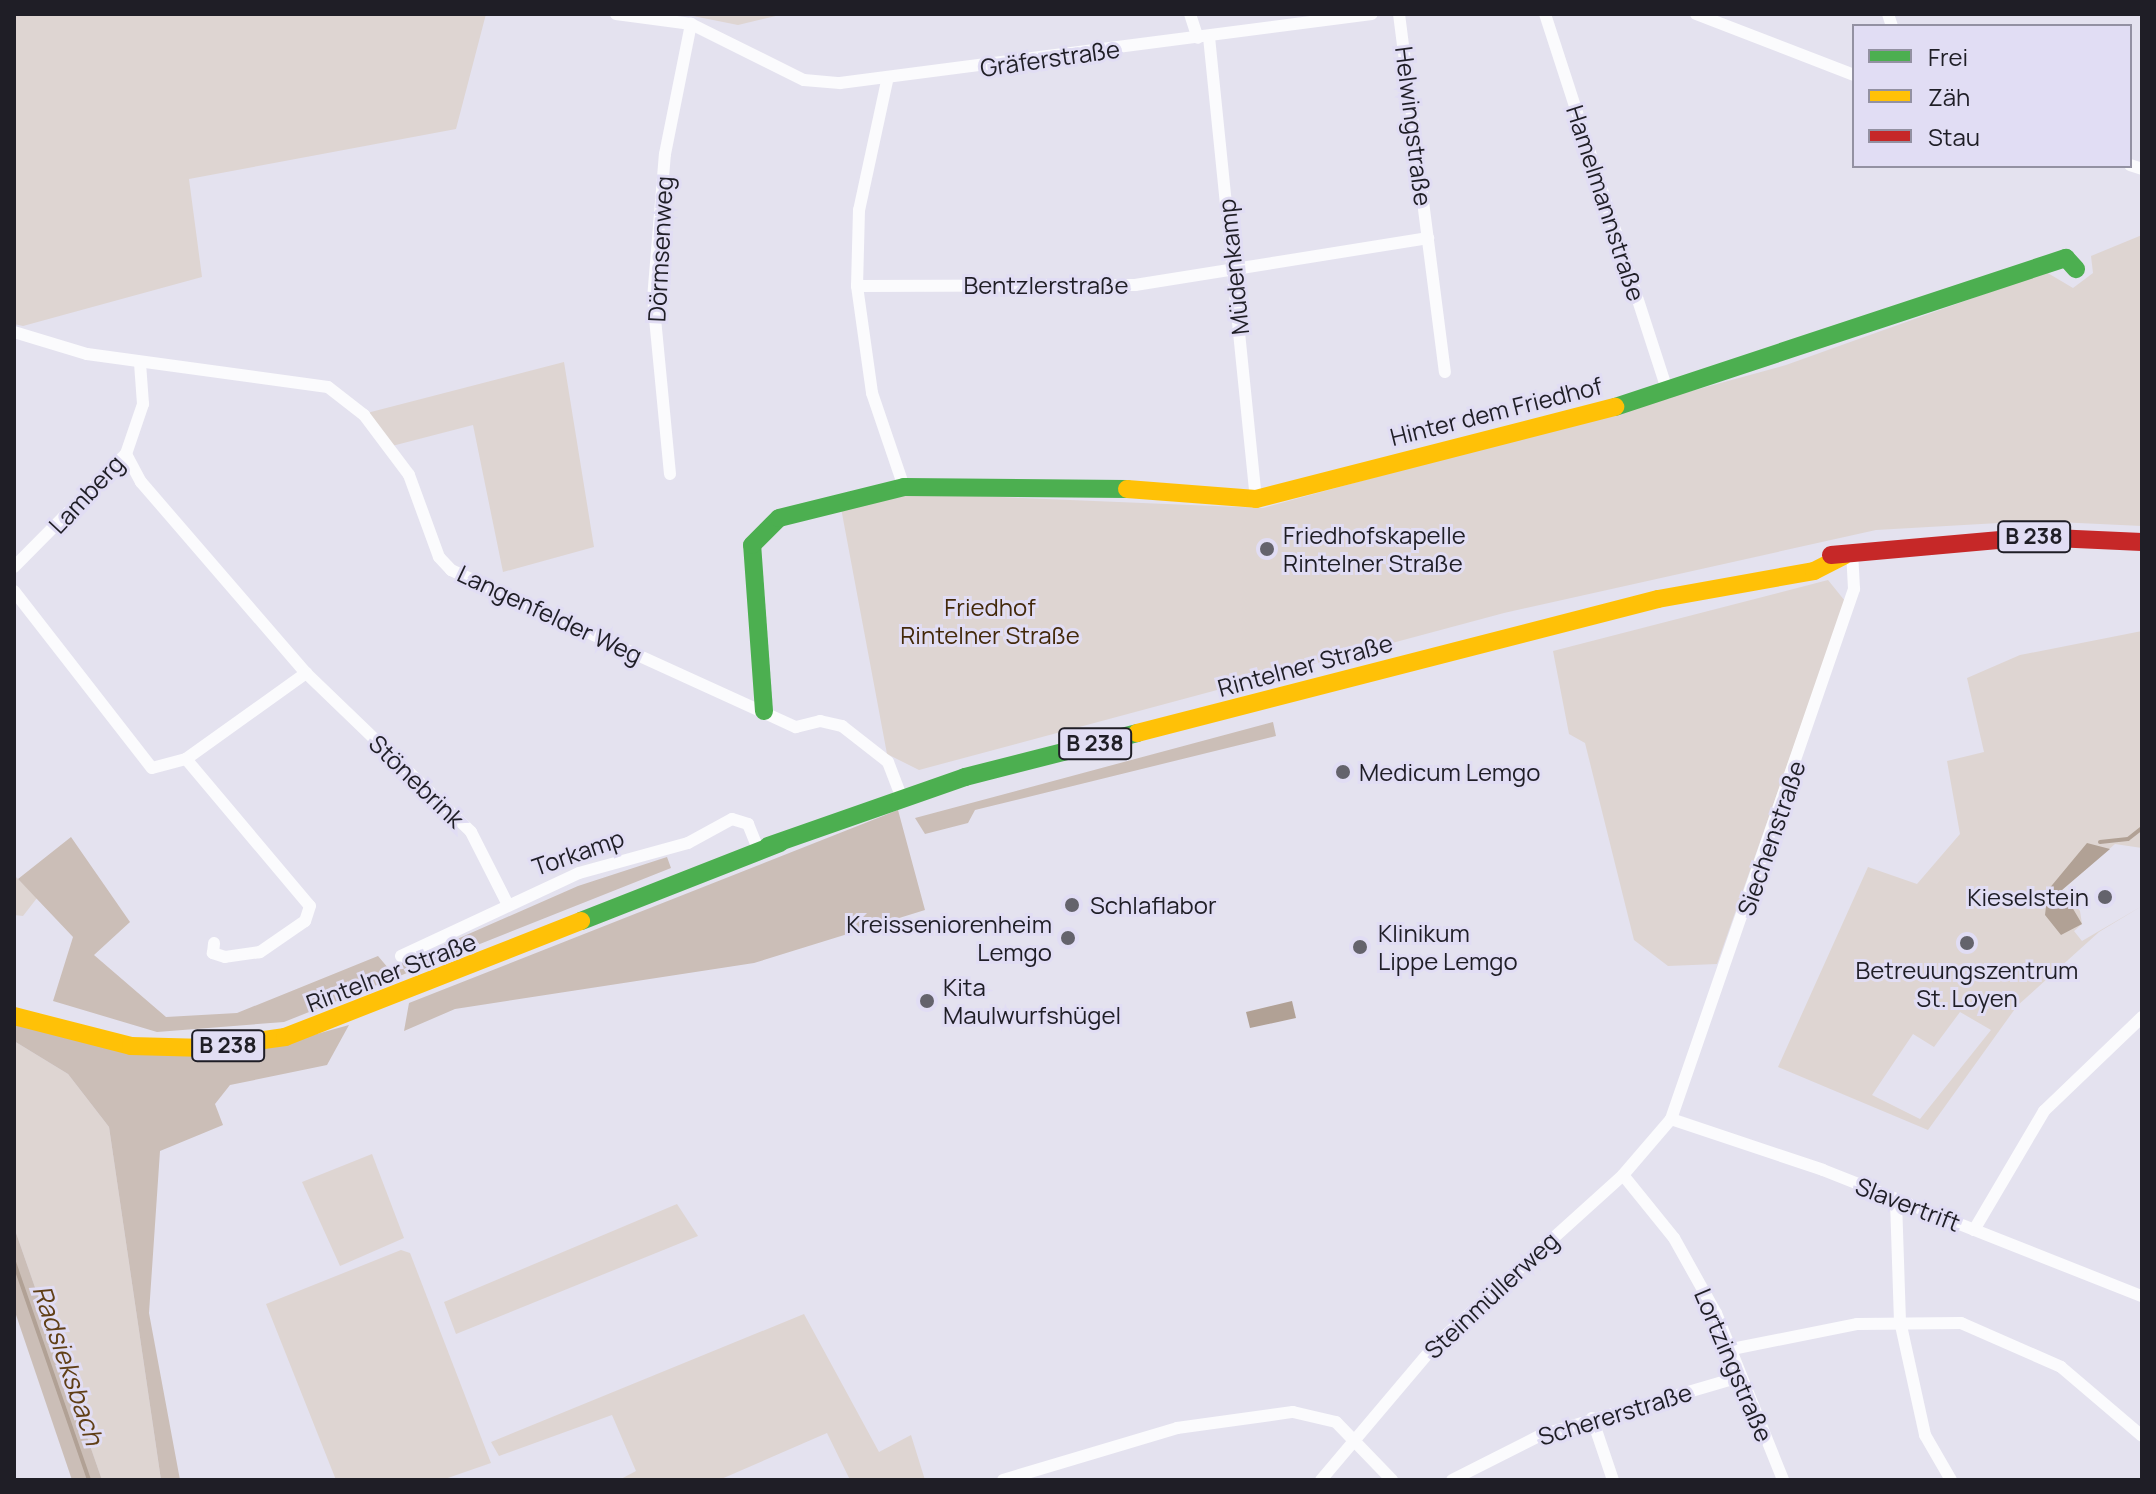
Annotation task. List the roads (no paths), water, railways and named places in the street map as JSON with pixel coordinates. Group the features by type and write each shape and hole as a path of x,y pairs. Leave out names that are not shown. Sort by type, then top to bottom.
{"main road":[{"name":"Hinter dem Friedhof","path":"904,487 1186,490 1256,499 1668,393 2066,258 2076,269"},
{"path":"764,711 752,559 757,532 779,518 904,487"},
{"name":"Rintelner Straße","path":"14,1016 131,1046 206,1048 285,1037 829,821 901,796 1658,599 1796,570 1822,568 1848,555 1949,541 2142,542"}],"street":[{"name":"Gräferstraße","path":"616,14 691,24 738,43 804,80 887,81 1372,14"},
{"name":"Müdenkamp","path":"1190,14 1203,37 1234,274 1256,499"},
{"name":"Helwingstraße","path":"1399,14 1445,372"},
{"name":"Hamelmannstraße","path":"1545,14 1668,393"},
{"path":"1696,14 1852,74"},
{"name":"Dörmsenweg","path":"670,474 653,299 665,154 691,24"},
{"path":"887,81 859,210 857,286 872,393 904,487"},
{"name":"Helwingstraße","path":"1234,274 1428,238"},
{"name":"Bentzlerstraße","path":"857,286 1135,285 1234,274"},
{"name":"Langenfelder Weg","path":"14,332 140,363 328,387 364,415 409,475 439,557 451,570 796,727 820,721 862,737 888,762 901,796"},
{"name":"Lamberg","path":"14,567 126,454 143,404 140,363"},
{"name":"Stönebrink","path":"126,454 141,482 306,673 471,832 508,905"},
{"name":"Siechenstraße","path":"1671,1119 1845,619 1858,569 1848,555"},
{"path":"14,591 141,760 160,770 186,759 306,673"},
{"path":"186,759 310,906 305,921 260,952 225,957 213,953 214,943"},
{"name":"Torkamp","path":"401,956 579,873 697,840 732,819 748,824 763,847"},
{"path":"1974,1230 2044,1111 2142,1017"},
{"name":"Steinmüllerweg","path":"1321,1480 1435,1345 1623,1175 1671,1119"},
{"name":"Slavertrift","path":"1671,1119 2140,1292"},
{"name":"Lortzingstraße","path":"1623,1175 1674,1238 1732,1349 1739,1377 1783,1480"},
{"path":"1896,1201 1900,1321 1925,1435 1951,1480"},
{"path":"1732,1349 1900,1321 1961,1323 2022,1346 2061,1367 2142,1436"},
{"name":"Schererstraße","path":"1452,1480 1592,1418 1739,1377"},
{"path":"1003,1480 1177,1428 1279,1413 1319,1415 1353,1440 1392,1480"},
{"path":"1592,1418 1613,1480"}],"waterway":[{"path":"2100,842 2128,839 2142,828"},
{"name":"Radsieksbach","path":"14,1262 89,1480"}],"place":[{"name":"Friedhofskapelle Rintelner Straße","path":"1267,549"},
{"name":"Medicum Lemgo","path":"1343,772"},
{"name":"Kieselstein","path":"2105,897"},
{"name":"Schlaflabor","path":"1072,905"},
{"name":"Kreisseniorenheim Lemgo","path":"1068,938"},
{"name":"Betreuungszentrum St. Loyen","path":"1967,943"},
{"name":"Klinikum Lippe Lemgo","path":"1360,947"},
{"name":"Kita Maulwurfshügel","path":"927,1001"}],"park label":[{"name":"Friedhof Rintelner Straße","path":"990,621"}]}
